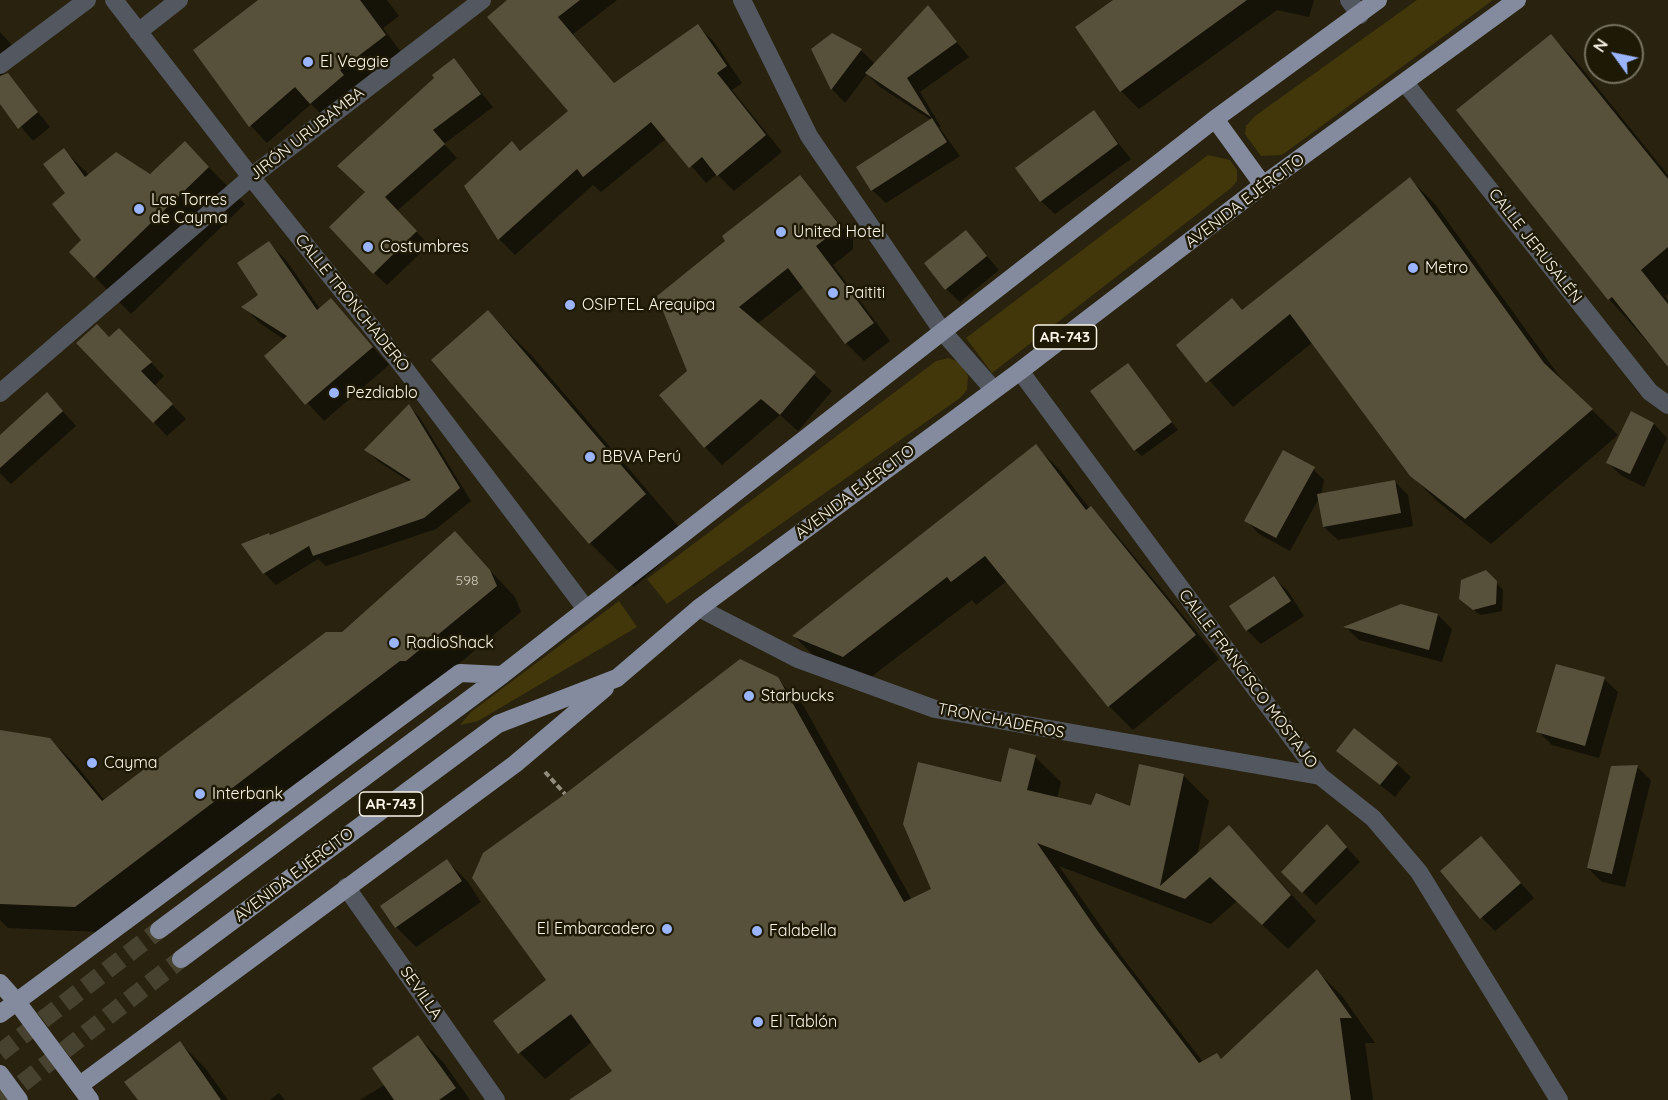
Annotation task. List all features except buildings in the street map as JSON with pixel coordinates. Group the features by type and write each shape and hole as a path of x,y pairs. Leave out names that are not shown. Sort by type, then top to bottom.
{"main road":[{"name":"AR-743","path":"159,930 502,675 1215,119 1378,0"},
{"name":"AVENIDA EJÉRCITO","path":"182,959 498,724 616,678 699,608 1020,371 1263,185 1406,84 1517,0"},
{"path":"1215,119 1263,185"},
{"path":"0,1014 460,673 502,675"},
{"path":"80,1084 346,886 515,764 616,678"},
{"path":"0,984 17,1002 90,1100"},
{"path":"0,1074 19,1100"}],"street":[{"path":"0,65 87,0"},
{"name":"CALLE TRONCHADERO","path":"114,0 250,177 405,369 586,609"},
{"path":"138,32 179,0"},
{"name":"JIRÓN URUBAMBA","path":"0,393 250,177 482,0"},
{"path":"742,0 809,135 943,332 993,389"},
{"path":"1348,0 1360,15"},
{"name":"CALLE JERUSALÉN","path":"1406,84 1650,392 1668,405"},
{"name":"CALLE FRANCISCO MOSTAJO","path":"1020,371 1320,776 1373,818 1419,872 1558,1100"},
{"name":"TRONCHADEROS","path":"699,608 798,659 935,709 1320,776"},
{"name":"SEVILLA","path":"346,886 494,1099"}],"shaded area":[{"path":"1417,0 1493,0 1282,155 1261,156 1245,134 1246,126 1255,116"},
{"path":"1208,155 1230,160 1237,170 1237,181 1231,188 992,373 966,338"},
{"path":"949,358 961,363 968,376 967,390 960,398 667,604 647,579 936,361"},
{"path":"619,601 637,627 478,721 460,725 471,712"}],"tunnel":[{"path":"0,1053 159,930"},
{"path":"1,1100 181,959"}],"place":[{"name":"El Veggie","path":"308,62"},
{"name":"Las Torres de Cayma","path":"139,209"},
{"name":"United Hotel","path":"781,232"},
{"name":"Costumbres","path":"368,247"},
{"name":"Metro","path":"1413,268"},
{"name":"Paititi","path":"833,293"},
{"name":"OSIPTEL Arequipa","path":"570,305"},
{"name":"Pezdiablo","path":"334,393"},
{"name":"BBVA Perú","path":"590,457"},
{"name":"RadioShack","path":"394,643"},
{"name":"Starbucks","path":"749,696"},
{"name":"Cayma","path":"92,763"},
{"name":"Interbank","path":"200,794"},
{"name":"El Embarcadero","path":"667,929"},
{"name":"Falabella","path":"757,931"},
{"name":"El Tablón","path":"758,1022"}]}
